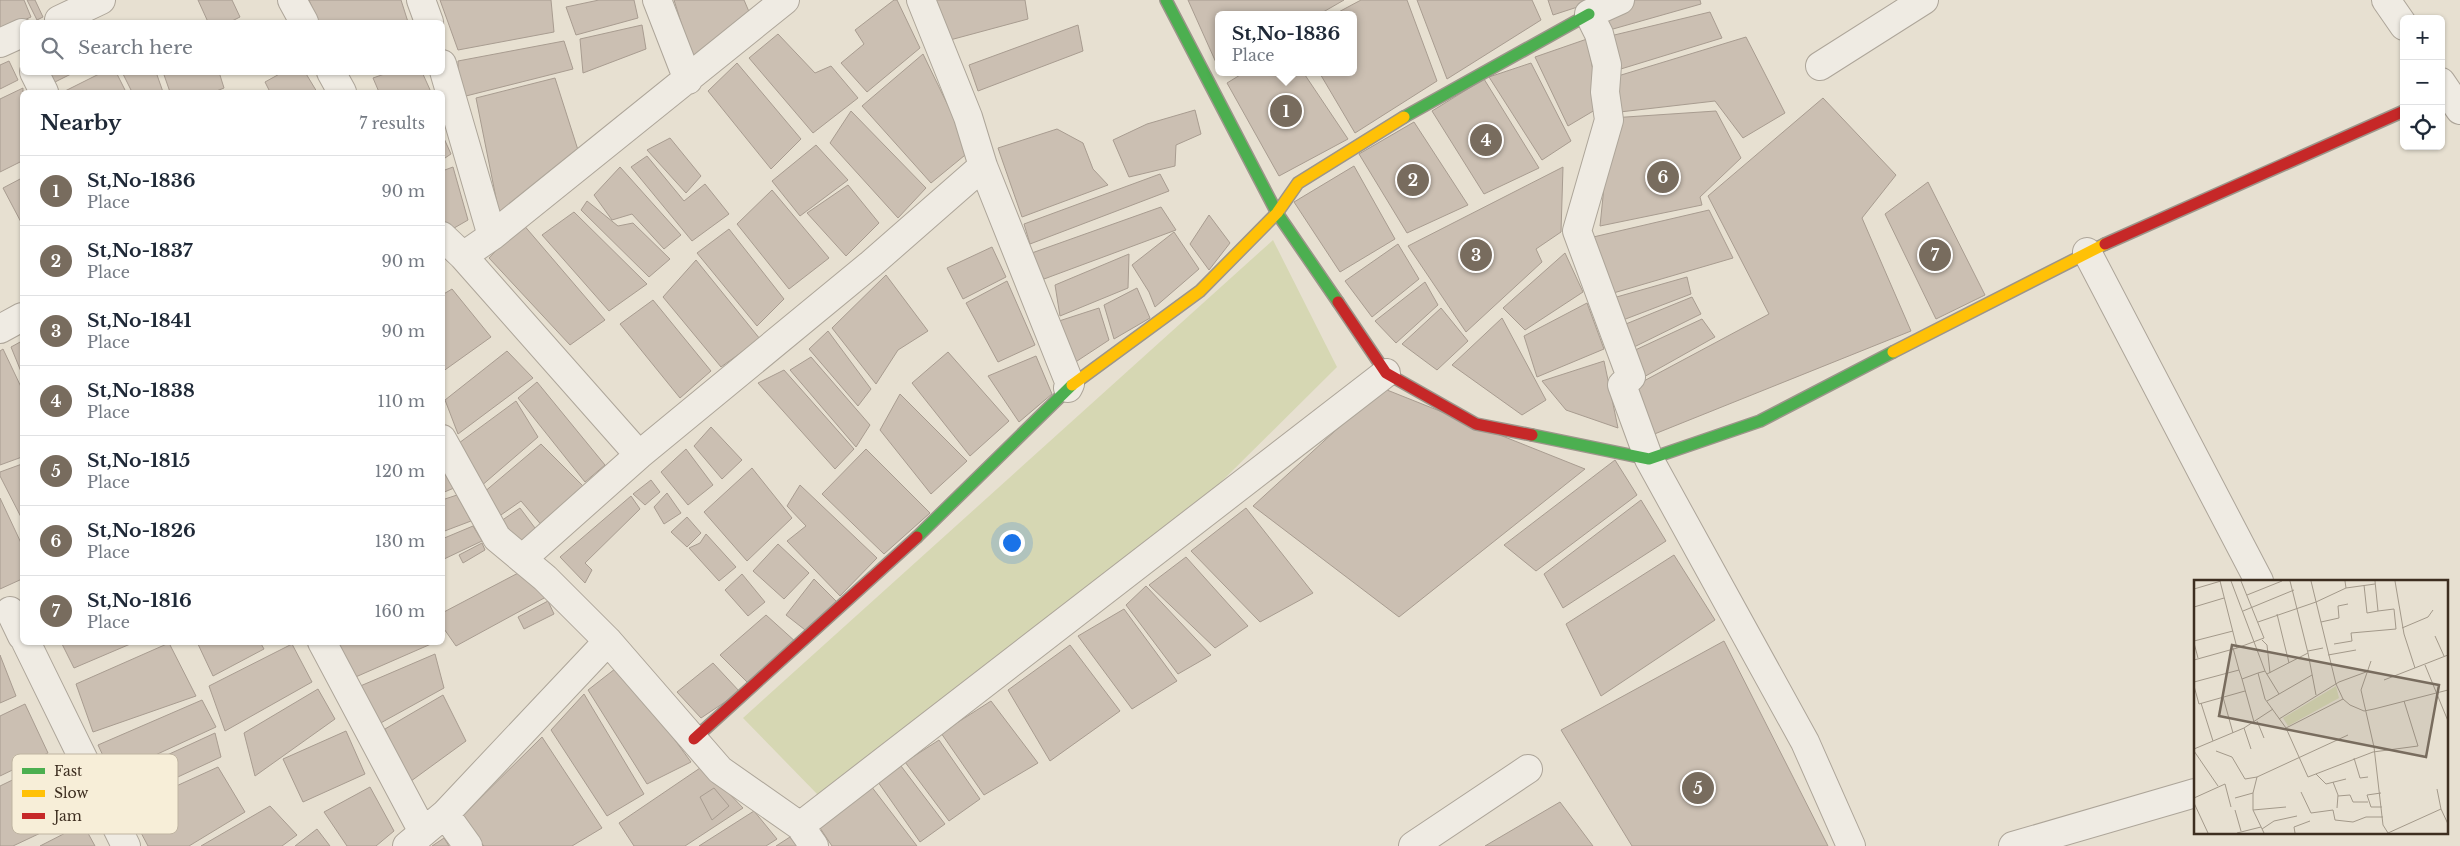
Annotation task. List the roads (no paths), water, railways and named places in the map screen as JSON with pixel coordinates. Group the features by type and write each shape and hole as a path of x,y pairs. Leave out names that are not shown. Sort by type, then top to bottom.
{"street":[{"path":"53,14 101,0"},
{"path":"292,0 303,20"},
{"path":"421,0 428,20"},
{"path":"657,0 688,80"},
{"path":"463,256 492,236 785,0"},
{"path":"921,0 968,117 983,166 1070,384 1068,388"},
{"path":"1166,0 1277,213 1386,373 1476,424 1649,459 1760,421 2087,252 2400,113"},
{"path":"694,739 911,543 1068,388 1200,291 1277,213 1298,183 1422,107 1589,14 1620,0"},
{"path":"1820,66 1924,0"},
{"path":"2386,0 2400,20"},
{"path":"1589,14 1599,34 1607,64 1605,92 1609,120 1577,231 1631,377 1622,385 1649,459 1805,742 1851,846"},
{"path":"445,74 492,236"},
{"path":"36,75 43,90"},
{"path":"333,75 341,90"},
{"path":"522,559 639,455 871,264 983,166"},
{"path":"445,239 463,256 639,455"},
{"path":"2087,252 2258,580"},
{"path":"0,329 20,319"},
{"path":"445,444 498,538 545,578 608,641 720,770 807,836 1386,373"},
{"path":"11,610 20,631"},
{"path":"323,645 415,839 445,814 608,641"},
{"path":"27,645 81,754"},
{"path":"1413,846 1528,769"},
{"path":"2013,846 2194,793"},
{"path":"445,814 468,846"},
{"path":"120,834 126,846"}],"place":[{"name":"St,No-1836","path":"1286,111"},
{"name":"St,No-1838","path":"1486,140"},
{"name":"St,No-1826","path":"1663,177"},
{"name":"St,No-1837","path":"1413,180"},
{"name":"St,No-1841","path":"1476,255"},
{"name":"St,No-1816","path":"1935,255"},
{"name":"St,No-1815","path":"1698,788"}]}
